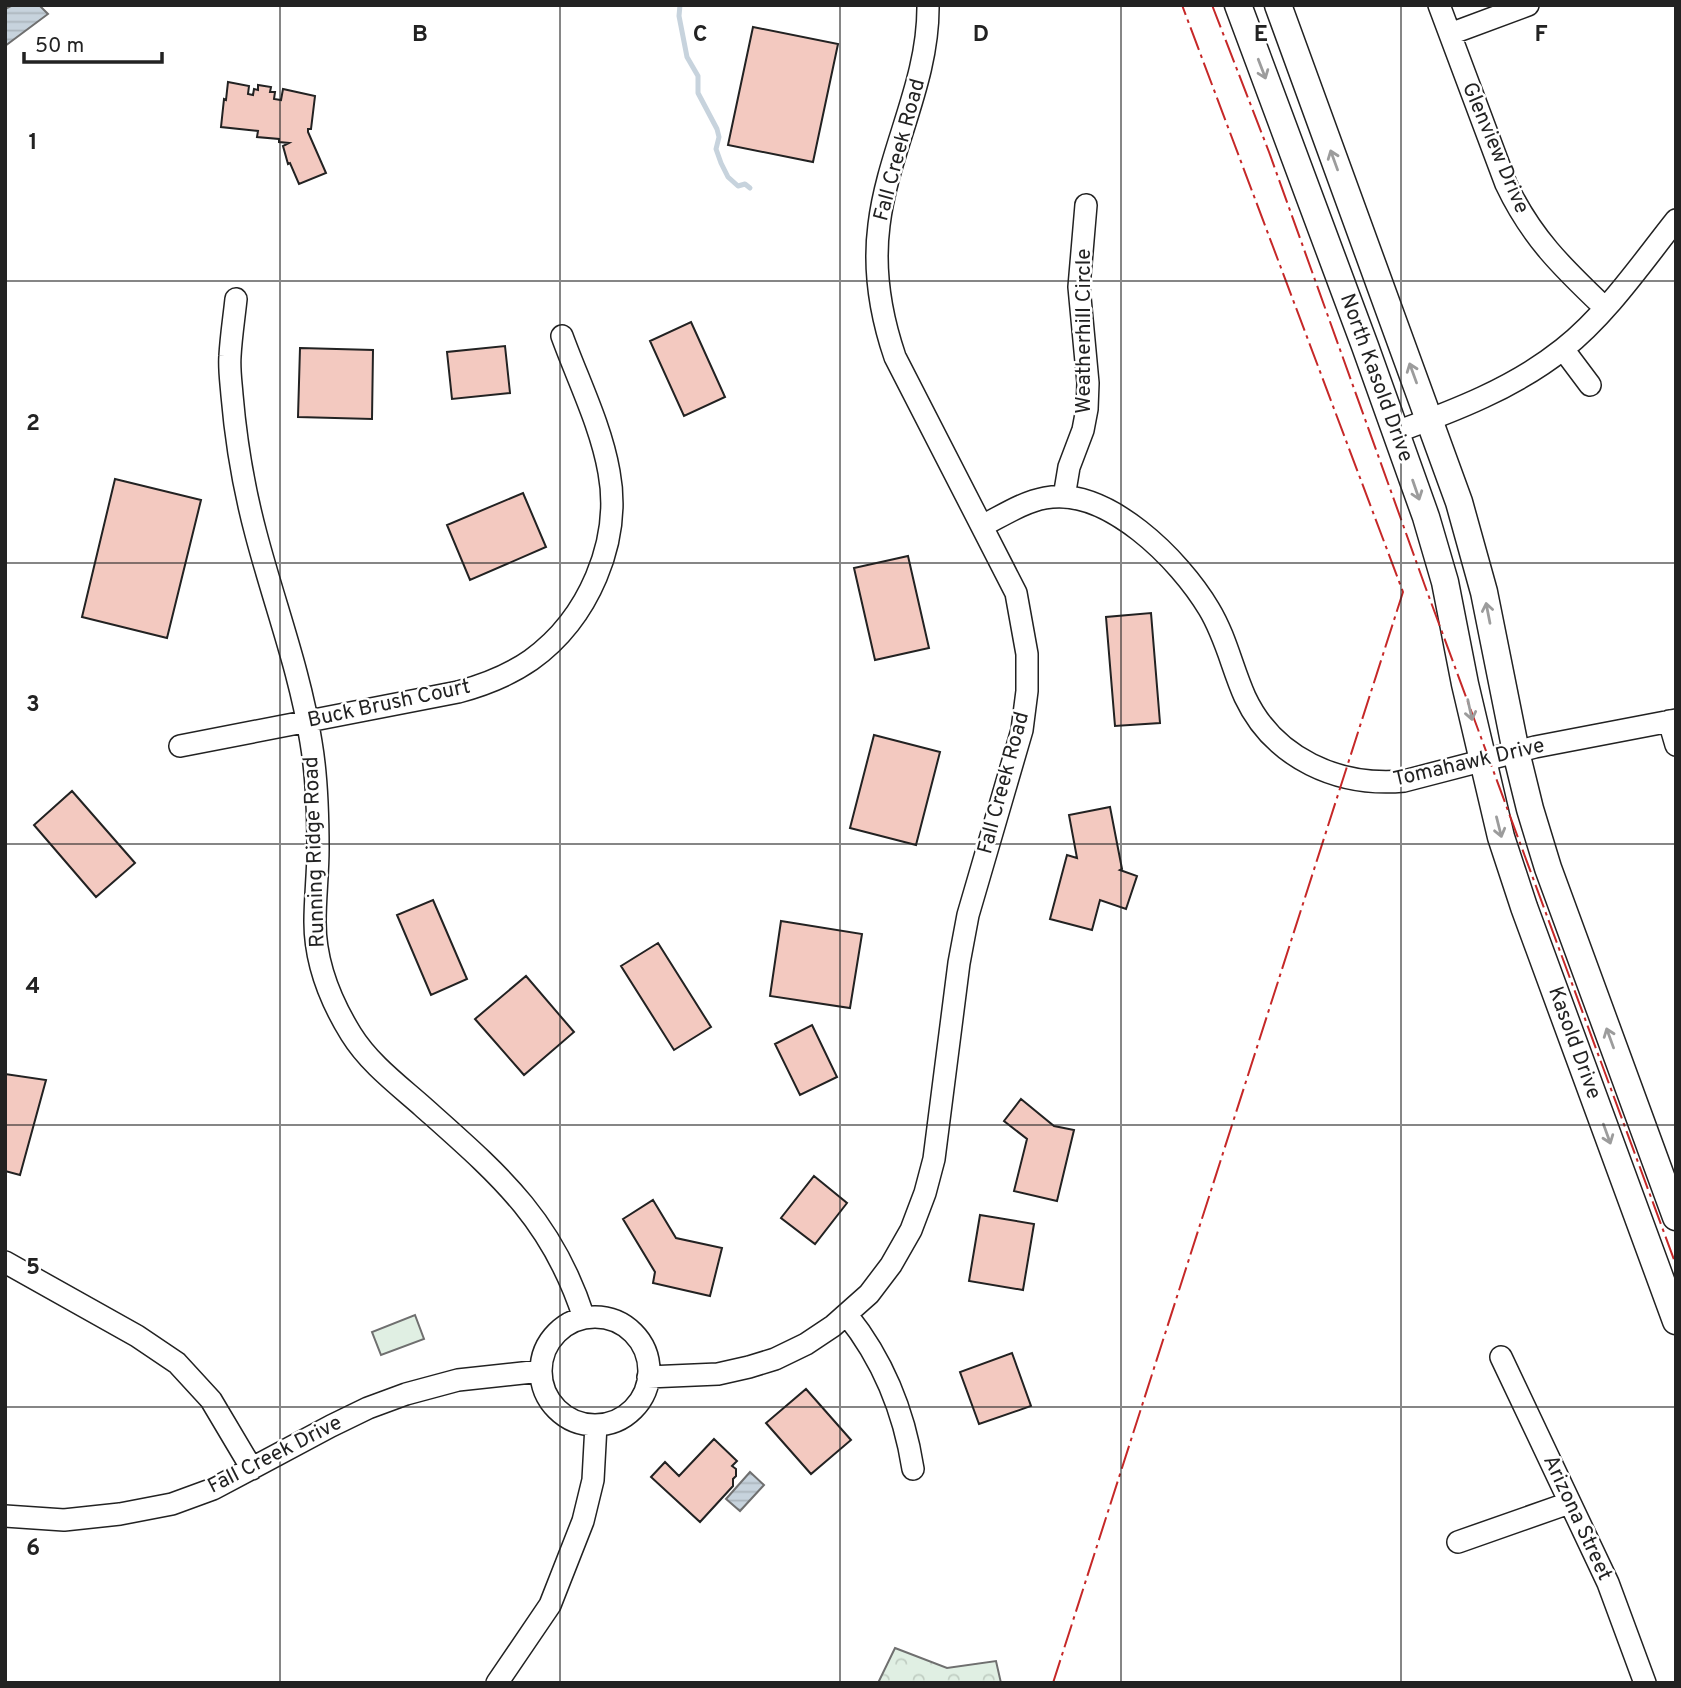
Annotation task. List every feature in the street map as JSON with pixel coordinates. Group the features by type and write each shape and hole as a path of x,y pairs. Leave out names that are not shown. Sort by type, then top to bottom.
{"main road":[{"name":"North Kasold Drive","path":"1238,5 1396,432 1445,582 1483,761"},
{"name":"North Kasold Drive","path":"1278,5 1429,419 1474,554 1516,752"},
{"name":"Kasold Drive","path":"1516,752 1548,868 1676,1217"},
{"name":"Kasold Drive","path":"1483,761 1502,837 1524,907 1676,1321"}],"street":[{"name":"Fall Creek Road","path":"648,1377 718,1374 775,1359 806,1344 847,1315 869,1294 891,1265 911,1230 934,1159 959,963 968,915 1022,730 1027,667 1023,624 1016,593 895,357 884,325 879,294 876,259 879,223 886,189 923,64 928,5"},
{"name":"Glenview Drive","path":"1439,5 1506,184 1519,211 1534,235 1556,260 1604,307"},
{"path":"1450,34 1528,5"},
{"name":"Weatherhill Circle","path":"1064,496 1069,467 1083,430 1087,409 1088,383 1079,287 1086,205"},
{"path":"1396,432 1487,395 1533,370 1563,349 1604,307 1676,220"},
{"name":"Running Ridge Road","path":"236,299 229,358 234,417 242,475 255,533 298,679 307,722 317,797 315,926 318,957 327,987 353,1037 372,1061 486,1163 514,1191 538,1221 576,1293 584,1318"},
{"name":"Buck Brush Court","path":"180,747 484,685 531,659 557,637 575,616 603,559 610,529 611,505 610,475 604,448 562,336"},
{"path":"1563,349 1590,385"},
{"name":"Tomahawk Drive","path":"982,526 1025,505 1045,498 1064,496 1086,500 1133,526 1185,575 1208,608 1224,638 1246,698 1260,722 1300,759 1325,772 1345,778 1384,782 1404,780 1516,752 1673,720"},
{"path":"1673,720 1676,745"},
{"path":"5,1262 137,1336 177,1363 211,1400 252,1469"},
{"path":"847,1315 882,1365 898,1402 913,1469"},
{"path":"601,1317 617,1322 631,1331 642,1344 648,1360 645,1392 631,1410 611,1422 596,1425 579,1423 558,1409 543,1388 541,1371 544,1353 553,1337 567,1325 584,1318 601,1317"},
{"name":"Arizona Street","path":"1501,1357 1608,1583 1645,1683"},
{"name":"Fall Creek Drive","path":"5,1516 64,1520 120,1514 172,1504 213,1489 368,1408 458,1380 541,1371"},
{"path":"497,1683 550,1605 583,1521 593,1480 596,1425"},
{"path":"1458,1542 1569,1503"}],"green space":[{"path":"415,1315 424,1339 381,1355 372,1332"},
{"path":"895,1648 947,1668 996,1661 1001,1683 878,1683"}],"shaded area":[{"path":"13,5 39,5 48,14 5,46 5,9"},
{"path":"750,1472 764,1485 740,1511 726,1499"}],"building":[{"path":"753,27 838,44 813,162 728,145"},
{"path":"228,82 249,86 248,94 253,95 254,89 258,90 258,85 271,87 270,92 275,92 274,99 281,100 283,89 315,96 311,129 308,129 308,132 326,173 299,184 290,163 288,164 283,146 289,143 257,137 258,131 221,127"},
{"path":"691,322 725,397 684,416 650,341"},
{"path":"505,346 510,393 452,399 447,352"},
{"path":"300,348 373,350 372,419 298,417"},
{"path":"115,479 201,500 167,638 82,617"},
{"path":"523,493 546,547 470,580 447,525"},
{"path":"908,556 929,648 875,660 854,568"},
{"path":"1151,613 1160,723 1115,726 1106,617"},
{"path":"874,735 940,752 916,845 850,828"},
{"path":"72,791 135,863 96,897 34,825"},
{"path":"1110,807 1122,869 1120,870 1137,876 1126,909 1100,900 1092,930 1050,919 1067,855 1077,858 1069,815"},
{"path":"433,900 467,979 431,995 397,915"},
{"path":"781,921 862,934 850,1008 770,996"},
{"path":"658,943 711,1027 674,1050 621,966"},
{"path":"526,976 574,1032 524,1075 475,1019"},
{"path":"812,1025 837,1077 800,1095 775,1044"},
{"path":"5,1074 46,1080 20,1175 5,1171"},
{"path":"1021,1099 1054,1126 1074,1130 1057,1201 1014,1191 1027,1139 1004,1121"},
{"path":"814,1176 847,1203 815,1244 781,1218"},
{"path":"653,1200 676,1238 722,1248 710,1296 653,1283 655,1272 623,1219"},
{"path":"980,1215 1034,1224 1023,1290 969,1281"},
{"path":"1012,1353 1031,1406 979,1424 960,1372"},
{"path":"806,1389 851,1440 811,1474 766,1423"},
{"path":"714,1439 737,1461 732,1466 736,1469 736,1476 733,1486 700,1522 651,1477 665,1462 679,1476"}],"waterway":[{"path":"680,5 679,16 687,57 698,76 698,93 717,129 719,137 716,149 721,163 728,177 738,186 745,184 750,188"}],"power":[{"path":"1053,1683 1403,592 1182,5"},
{"path":"1212,5 1269,152 1425,586 1676,1265"}]}
